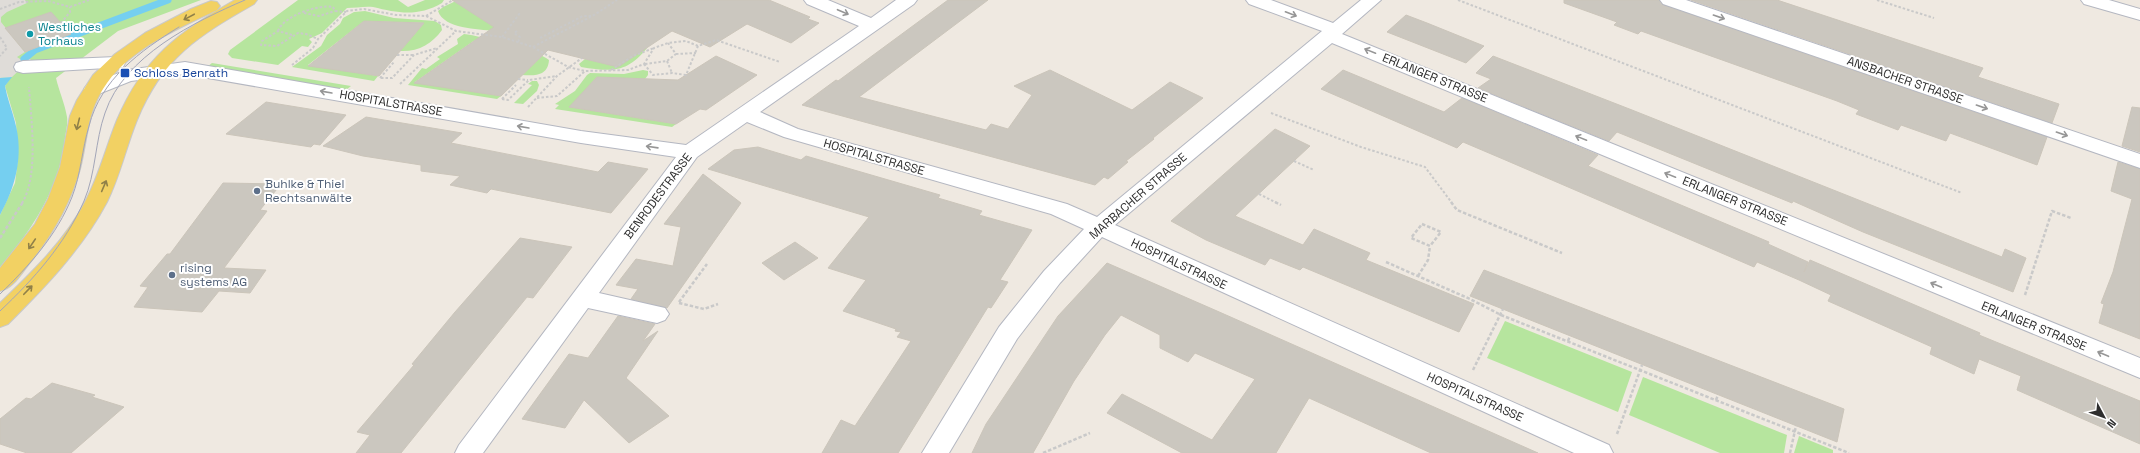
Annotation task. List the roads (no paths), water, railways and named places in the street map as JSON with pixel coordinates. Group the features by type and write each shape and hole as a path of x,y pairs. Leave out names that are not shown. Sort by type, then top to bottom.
{"main road":[{"path":"0,283 28,250 54,209 70,168 78,122 101,78 116,62 152,38 224,0"},
{"path":"0,318 41,276 75,235 92,209 104,186 127,120 142,86 166,54 188,35 248,0"}],"street":[{"path":"813,0 872,24"},
{"name":"BENRODESTRASSE","path":"468,453 690,152 908,0"},
{"name":"ERLANGER STRASSE","path":"1255,0 2140,368"},
{"name":"MARBACHER STRASSE","path":"935,453 1008,333 1052,277 1098,228 1372,0"},
{"name":"ANSBACHER STRASSE","path":"1669,0 2140,160"},
{"path":"2090,0 2140,15"},
{"path":"30,66 116,62"},
{"name":"HOSPITALSTRASSE","path":"94,89 118,79 153,71 185,68 581,137 690,152"},
{"name":"HOSPITALSTRASSE","path":"744,113 791,133 1059,209 1462,392 1607,446"},
{"path":"583,298 657,314"}],"water":[{"path":"12,77 5,86 18,134 19,146 17,170 6,204 0,215 0,78"}],"waterway":[{"path":"24,59 35,50 168,0"}],"tram line":[{"path":"0,311 37,273 68,232 88,190 105,113 114,93 128,74 144,58 183,30 245,0"},
{"path":"0,294 32,261 50,237 66,211 75,188 89,126 95,109 112,80 137,56 179,27"}],"place":[{"name":"Westliches Torhaus","path":"30,34"},
{"name":"Schloss Benrath","path":"125,73"},
{"name":"Buhlke & Thiel Rechtsanwälte","path":"257,191"},
{"name":"rising systems AG","path":"172,275"}]}
